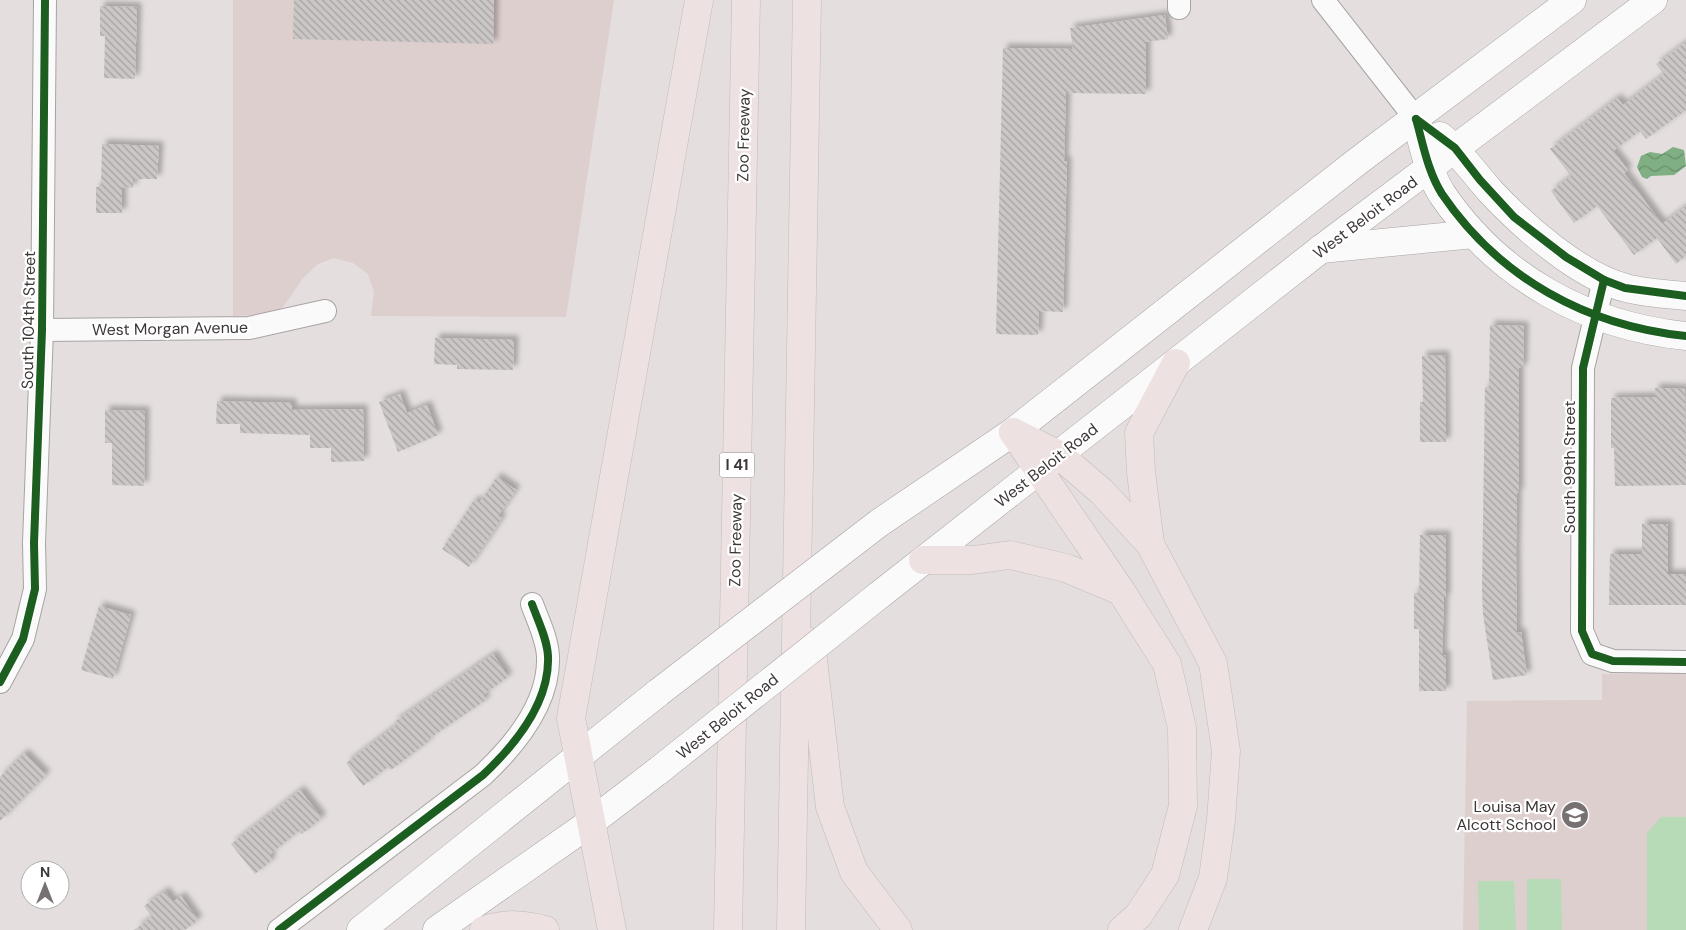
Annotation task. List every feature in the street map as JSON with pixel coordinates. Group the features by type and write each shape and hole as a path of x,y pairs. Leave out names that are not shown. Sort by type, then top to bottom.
{"highway":[{"path":"612,930 571,718 699,0"},
{"name":"Zoo Freeway","path":"728,930 746,0"},
{"path":"791,930 807,0"},
{"path":"1150,544 1141,472 1139,433 1176,363"},
{"path":"1013,432 1049,463 1102,492 1150,544 1213,663 1226,751 1221,820 1213,878 1192,930"},
{"path":"1049,463 1054,490 1167,664 1182,728 1183,806 1165,875 1138,916 1122,930"},
{"path":"798,536 830,807 854,872 898,930"},
{"path":"923,560 973,560 1010,555 1066,568 1121,591"},
{"path":"484,930 503,924 531,926 545,930"}],"main road":[{"path":"361,930 659,692 879,523 1013,432 1358,162 1572,0"},
{"name":"West Beloit Road","path":"437,930 590,823 658,771 923,560 1321,249 1653,0"},
{"path":"1416,119 1455,148 1480,180 1514,216 1566,257 1604,280 1625,288 1686,296"},
{"path":"1416,119 1429,168 1442,194 1474,234 1525,278 1557,299 1595,317 1647,331 1686,336"},
{"path":"1321,249 1474,234"}],"street":[{"name":"South 104th Street","path":"0,682 23,639 35,589 34,543 42,330 45,0"},
{"path":"1323,0 1416,119"},
{"name":"South 99th Street","path":"1604,280 1583,368 1582,631 1592,654 1613,661 1686,662"},
{"name":"West Morgan Avenue","path":"42,330 249,328 325,312"},
{"path":"279,930 483,775 509,750 537,704 546,671 548,656 532,604"}],"shaded area":[{"path":"233,0 614,0 566,317 371,316 374,292 368,274 353,263 334,258 318,264 303,278 283,307 269,314 233,316"},
{"name":"Louisa May Alcott School","path":"1686,673 1686,930 1463,930 1467,701 1602,700 1602,674"},
{"path":"1661,817 1686,817 1686,930 1647,930 1647,833"},
{"path":"1527,879 1561,879 1562,930 1527,930"},
{"path":"1478,881 1514,881 1516,930 1479,930"}],"water":[{"path":"1673,147 1684,150 1686,166 1674,175 1651,176 1647,179 1642,177 1637,167 1641,156 1650,152 1662,154"}],"building":[{"path":"294,0 494,0 493,44 293,39"},
{"path":"100,6 137,7 135,79 104,78 105,36 100,36"},
{"path":"1165,15 1168,39 1146,42 1146,94 1066,93 1064,161 1067,161 1063,312 1039,311 1038,335 996,334 1003,48 1073,49 1070,28"},
{"path":"1686,42 1686,110 1646,139 1640,131 1613,151 1628,170 1624,173 1662,224 1686,206 1686,256 1676,264 1657,238 1634,255 1597,206 1574,223 1551,191 1571,176 1550,149 1617,98 1623,105 1664,74 1656,64"},
{"path":"102,144 159,146 157,179 133,179 133,188 122,187 122,213 96,213 96,187 101,187"},
{"path":"1490,325 1524,326 1523,368 1519,368 1519,493 1517,493 1516,552 1517,633 1521,632 1527,675 1493,680 1483,614 1482,590 1485,387 1489,387"},
{"path":"435,338 514,340 513,370 457,369 457,365 434,364"},
{"path":"1445,355 1446,442 1420,442 1420,402 1423,402 1422,356"},
{"path":"1655,388 1685,389 1686,485 1615,486 1614,448 1611,448 1611,398 1655,397"},
{"path":"400,394 407,413 427,405 438,435 398,452 379,402"},
{"path":"217,401 292,403 292,410 363,409 364,461 331,462 331,448 310,448 310,435 240,433 240,424 216,424"},
{"path":"105,410 145,411 144,486 112,485 112,443 105,443"},
{"path":"497,477 516,490 498,516 502,518 469,567 442,549 474,500 479,503"},
{"path":"1642,524 1668,524 1668,574 1686,574 1686,605 1609,605 1610,554 1642,554"},
{"path":"1420,535 1446,535 1446,598 1444,598 1442,655 1446,655 1446,691 1419,691 1419,629 1414,629 1414,593 1419,593"},
{"path":"99,606 131,615 113,679 81,670"},
{"path":"493,654 508,677 483,695 486,700 427,740 428,742 391,770 388,767 363,786 346,763 396,725 394,722"},
{"path":"24,753 46,775 0,821 0,777"},
{"path":"300,790 322,818 302,834 299,831 269,855 272,860 255,874 231,844"},
{"path":"165,891 173,902 181,896 198,920 185,930 134,930 152,917 144,906"}],"cycle path":[{"path":"0,682 23,639 35,589 34,543 42,330 45,0"},
{"path":"1416,119 1429,167 1442,194 1465,224 1490,250 1518,273 1548,293 1580,309 1614,321 1649,330 1686,336"},
{"path":"1416,119 1455,148 1480,180 1514,217 1566,257 1604,280 1625,288 1686,296"},
{"path":"1604,280 1583,368 1582,631 1592,654 1613,661 1686,662"},
{"path":"279,930 483,775 518,737 537,706 547,673 548,656 546,643 532,604"}],"place":[{"name":"Louisa May Alcott School","path":"1575,815"}]}
